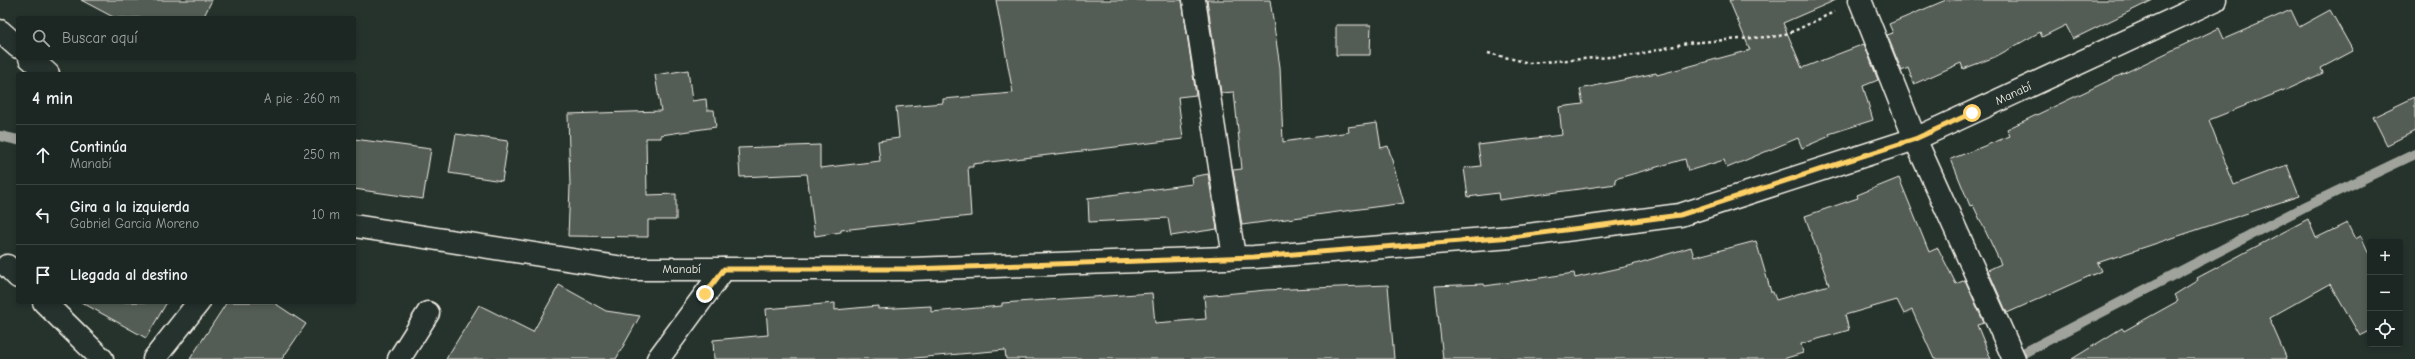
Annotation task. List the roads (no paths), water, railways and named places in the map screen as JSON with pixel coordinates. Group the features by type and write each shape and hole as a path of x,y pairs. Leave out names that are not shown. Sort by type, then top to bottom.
{"street":[{"path":"1194,0 1234,257"},
{"path":"1860,0 1915,139 2014,359"},
{"name":"Manabí","path":"356,226 630,269 912,269 1234,257 1512,237 1680,215 1915,139 2215,0"},
{"path":"0,31 16,45"},
{"path":"32,60 46,72"},
{"path":"658,359 724,269"},
{"path":"46,304 102,359"},
{"path":"154,359 197,304"},
{"path":"399,359 428,313"}],"waterway":[{"path":"0,136 16,140"},
{"path":"2012,359 2302,208 2415,154"}]}
